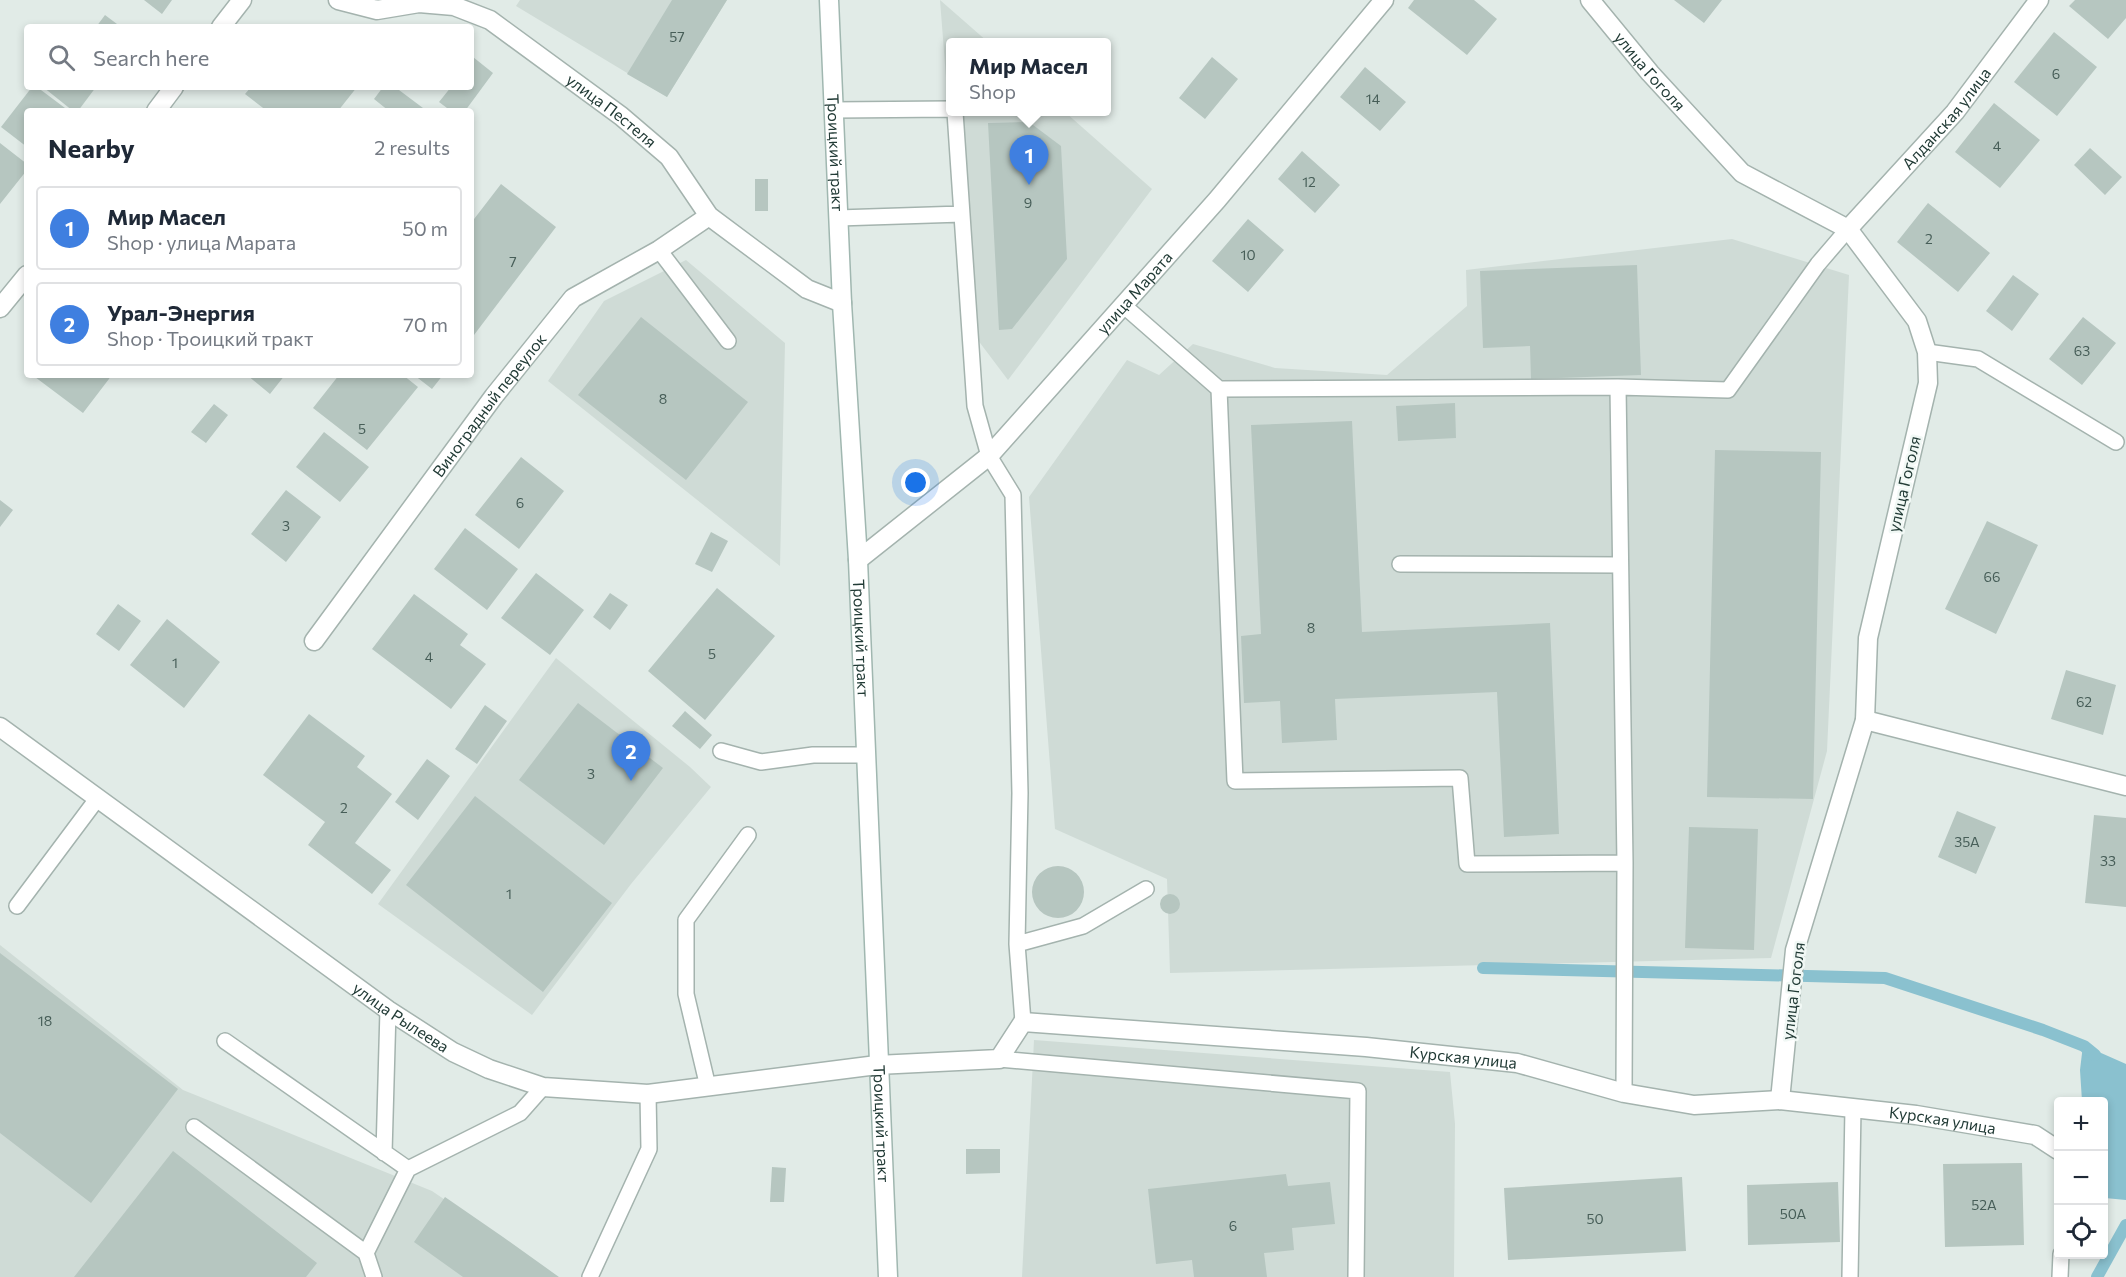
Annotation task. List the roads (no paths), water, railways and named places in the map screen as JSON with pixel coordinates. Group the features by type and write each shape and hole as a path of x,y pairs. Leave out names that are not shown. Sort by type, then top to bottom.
{"street":[{"path":"223,24 242,0"},
{"name":"улица Пестеля","path":"338,0 377,10 419,3 454,6 490,20 621,116 669,157 709,216 807,289 842,303"},
{"name":"Троицкий тракт","path":"829,0 842,303 858,560 888,1277"},
{"name":"улица Марата","path":"858,560 989,456 1217,200 1384,0"},
{"name":"улица Гоголя","path":"1590,0 1650,74 1742,173 1848,230 1917,321 1927,352 1928,383 1868,638 1865,720 1795,950 1780,1100"},
{"name":"Алданская улица","path":"1848,230 1955,112 2039,0"},
{"path":"158,108 172,90"},
{"name":"Виноградный переулок","path":"314,641 494,396 573,298 659,250 709,216"},
{"path":"0,308 24,278"},
{"path":"1865,720 2126,786"},
{"name":"улица Рылеева","path":"0,727 388,1010 453,1052 489,1069 543,1087 648,1094 878,1065"},
{"path":"878,1065 999,1059 1023,1022"},
{"name":"Курская улица","path":"1023,1022 1354,1046 1517,1063 1624,1093 1694,1105 1780,1100 1853,1108 2036,1135 2054,1147"}],"lane":[{"path":"834,111 946,109"},
{"path":"956,116 975,406 989,456 1013,495 1020,793 1017,944 1023,1022"},
{"path":"838,218 962,214"},
{"path":"1123,305 1219,389 1618,387 1728,390 1818,264 1848,230"},
{"path":"659,250 729,341"},
{"path":"1927,352 1978,359 2116,442"},
{"path":"1618,387 1625,862 1624,1093"},
{"path":"1219,389 1235,781 1460,778 1467,864 1625,862"},
{"path":"1400,564 1620,566"},
{"path":"721,751 760,762 813,755 866,755"},
{"path":"17,906 97,799"},
{"path":"708,1087 686,994 686,920 748,835"},
{"path":"1017,944 1083,926 1146,889"},
{"path":"384,1153 388,1010"},
{"path":"225,1041 408,1169"},
{"path":"999,1059 1358,1091 1356,1277"},
{"path":"366,1253 408,1169 520,1113 543,1087"},
{"path":"590,1277 649,1149 648,1094"},
{"path":"1850,1277 1853,1108"},
{"path":"194,1127 366,1253 374,1277"},
{"path":"2060,1277 2061,1259"}],"water":[{"path":"2083,1045 2126,1064 2126,1200 2108,1198 2108,1097 2082,1097 2080,1070"}],"waterway":[{"path":"1483,968 1885,978 2043,1030 2084,1046 2095,1055"},
{"path":"2097,1277 2126,1225"}],"place":[{"name":"Мир Масел","path":"1029,185"},
{"name":"Урал-Энергия","path":"631,781"}]}
